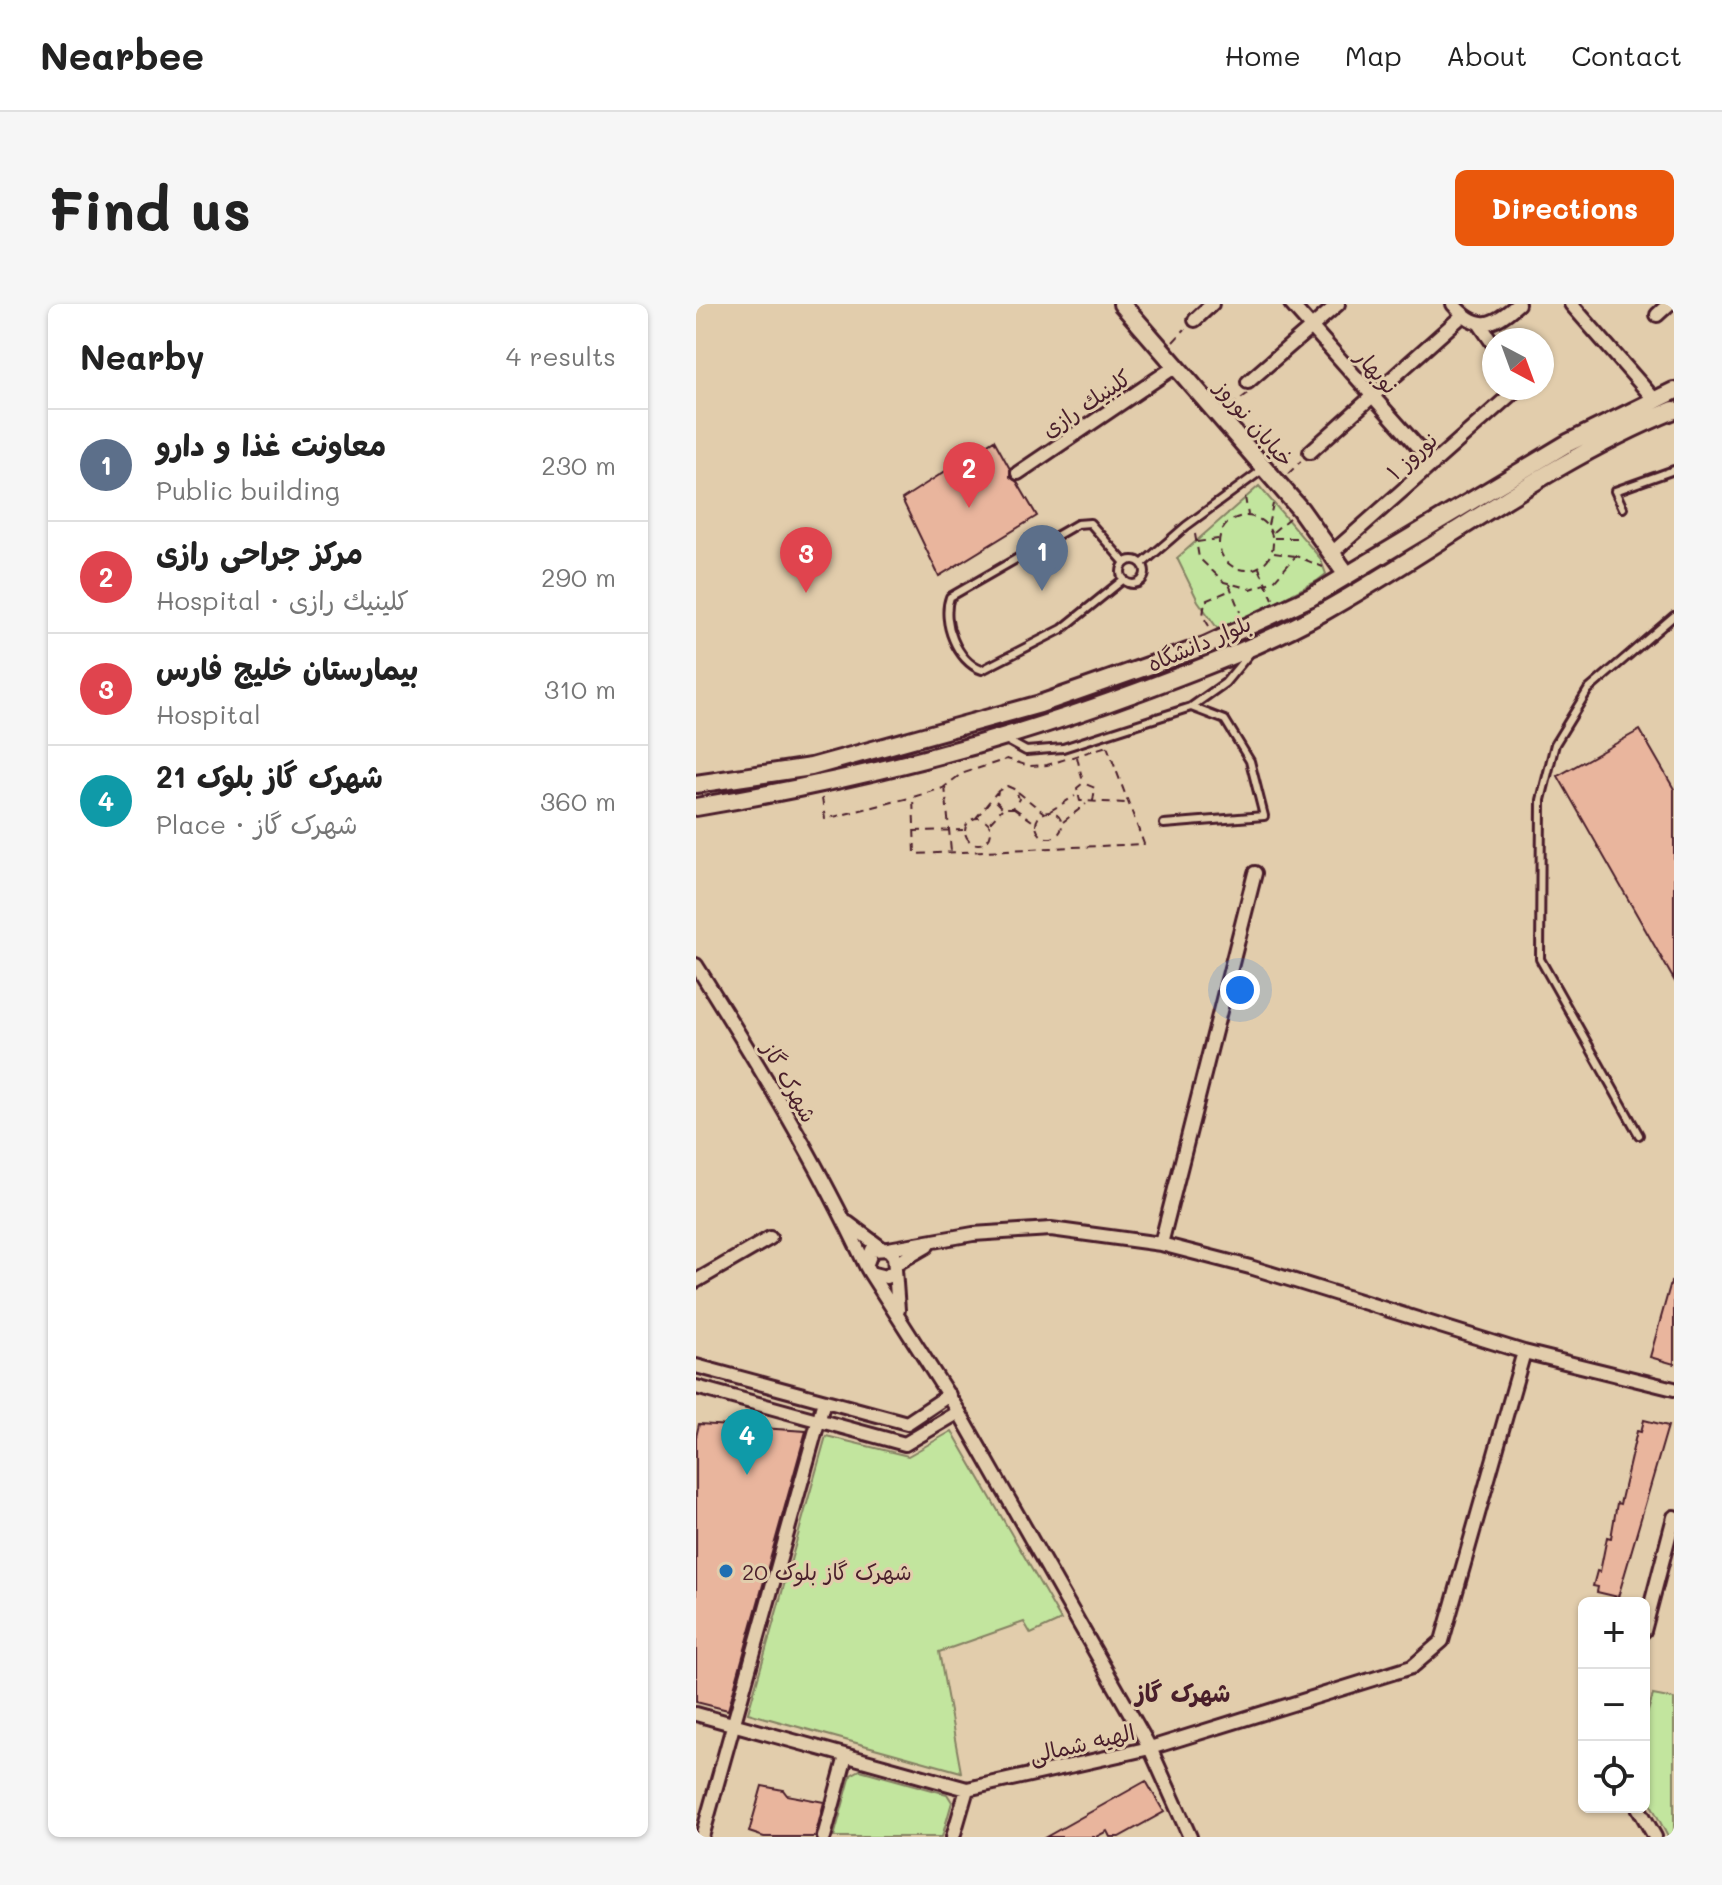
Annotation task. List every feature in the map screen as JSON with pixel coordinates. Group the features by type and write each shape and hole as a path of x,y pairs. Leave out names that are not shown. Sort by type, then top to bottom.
{"main road":[{"name":"خیابان نوروز","path":"1122,304 1300,509 1347,575"},
{"name":"بلوار دانشگاه","path":"696,784 811,767 1024,708 1210,643 1347,575 1554,450 1674,391"},
{"name":"بلوار دانشگاه","path":"696,807 820,787 1003,739 1200,669 1321,613 1556,467 1674,410"}],"street":[{"path":"1195,320 1212,304"},
{"name":"نوبهار","path":"1291,304 1433,464"},
{"path":"1248,382 1338,304"},
{"path":"1453,304 1463,315 1479,323 1497,323 1518,304"},
{"path":"1571,304 1654,399"},
{"path":"1657,315 1669,304"},
{"path":"1310,452 1463,315"},
{"path":"1479,323 1482,328"},
{"name":"كلينيك رازی","path":"1018,473 1176,366"},
{"name":"نوروز ۱","path":"1333,552 1505,400"},
{"path":"1161,1244 1255,873"},
{"name":"شهرک گاز","path":"696,965 748,1046 845,1221 868,1270 898,1314"},
{"path":"845,1221 884,1248 894,1268 898,1314"},
{"path":"933,1242 894,1268 886,1277 868,1270 866,1257 884,1248 973,1234 1051,1229 1161,1244 1264,1271 1524,1352 1674,1389"},
{"path":"696,1281 770,1238"},
{"name":"الهیه شمالی","path":"696,1714 967,1789 1150,1748 959,1412 898,1314"},
{"path":"1190,1837 1150,1748 1412,1667 1442,1641 1524,1352"},
{"path":"696,1366 907,1423 949,1395"},
{"path":"696,1402 698,1387 905,1444 959,1412"},
{"path":"702,1837 824,1401"},
{"path":"1650,1608 1674,1517"},
{"path":"824,1837 846,1756"},
{"path":"953,1837 967,1789"},
{"path":"1641,1813 1655,1837"}],"lane":[{"path":"1142,564 1193,521 1265,468"},
{"path":"1623,508 1615,491 1674,470"},
{"path":"1124,579 1062,629 982,670 969,665 955,642 948,612 950,597 1071,526 1089,522 1125,563"},
{"path":"1134,560 1142,564 1145,573 1139,583 1124,579 1121,572 1125,563 1134,560"},
{"path":"1639,1135 1620,1096 1573,1022 1540,959 1541,800 1555,744 1588,690 1674,616"},
{"path":"1003,739 1026,751 1073,744 1191,707 1225,683 1258,643"},
{"path":"1164,824 1264,816 1250,761 1225,720 1191,707"}],"path":[{"path":"1163,351 1195,320"},
{"path":"1220,415 1251,391 1248,382"},
{"path":"1242,485 1248,516"},
{"path":"1272,533 1300,509"},
{"path":"1248,516 1259,518 1272,533 1272,552 1258,567 1235,568 1220,550 1220,538 1230,522 1248,516"},
{"path":"1193,521 1199,558 1229,583 1251,589 1274,581 1296,556"},
{"path":"1273,538 1322,537"},
{"path":"1195,542 1220,538"},
{"path":"1272,552 1296,556 1347,575"},
{"path":"1258,567 1279,611"},
{"path":"1229,583 1240,609 1238,630"},
{"path":"1210,643 1209,624 1203,616 1205,601 1231,590"},
{"path":"1036,824 1047,813 1076,795 1083,783 1073,744"},
{"path":"820,787 825,819 913,797 945,786 961,774 1007,759 1029,766 1107,746 1144,844 915,854 913,797"},
{"path":"1083,783 1095,788 1093,801"},
{"path":"945,786 951,853"},
{"path":"914,831 964,829 998,791 1007,786 1047,813 1058,814 1063,822 1062,831 1055,838 1055,848"},
{"path":"1013,808 1019,799 1016,790"},
{"path":"998,791 996,801 1003,808 1013,808 1036,824 1038,833 1045,838 1055,838"},
{"path":"1076,795 1087,803"},
{"path":"1063,822 1093,801 1128,803"},
{"path":"989,823 1003,808"},
{"path":"975,819 989,823"},
{"path":"964,829 967,840 976,845 987,842 992,833 989,823"},
{"path":"975,852 976,845"}],"green space":[{"path":"1259,486 1320,558 1326,574 1220,632 1198,601 1177,558"},
{"path":"952,1431 1061,1620 1031,1634 1024,1622 939,1652 961,1772 748,1713 826,1436 908,1456"},
{"path":"1653,1695 1674,1699 1674,1837 1668,1837 1650,1802 1650,1705"},
{"path":"860,1770 947,1794 952,1802 942,1837 834,1837 851,1775"}],"building":[{"path":"994,440 1010,469 1010,477 1017,482 1037,516 939,576 902,499"},
{"path":"1640,730 1674,789 1674,980 1558,776"},
{"path":"1671,1282 1674,1283 1674,1364 1650,1357"},
{"path":"1644,1420 1668,1426 1618,1597 1597,1592 1598,1587 1593,1586 1597,1571 1600,1572 1607,1537 1611,1538 1617,1503 1620,1504 1637,1431 1641,1432"},
{"path":"699,1424 806,1431 728,1710 696,1702 696,1437"},
{"path":"1146,1781 1164,1812 1119,1837 1110,1837 1107,1831 1096,1837 1046,1837"},
{"path":"762,1786 783,1790 787,1795 824,1802 815,1837 764,1837 749,1832"}],"place":[{"name":"مرکز جراحی رازی","path":"969,508"},
{"name":"معاونت غذا و دارو","path":"1042,591"},
{"name":"بیمارستان خلیج فارس","path":"806,593"},
{"name":"شهرک گاز بلوک 21","path":"747,1475"},
{"name":"شهرک گاز بلوک 20","path":"726,1571"}],"district":[{"name":"شهرک گاز","path":"1183,1692"}]}
